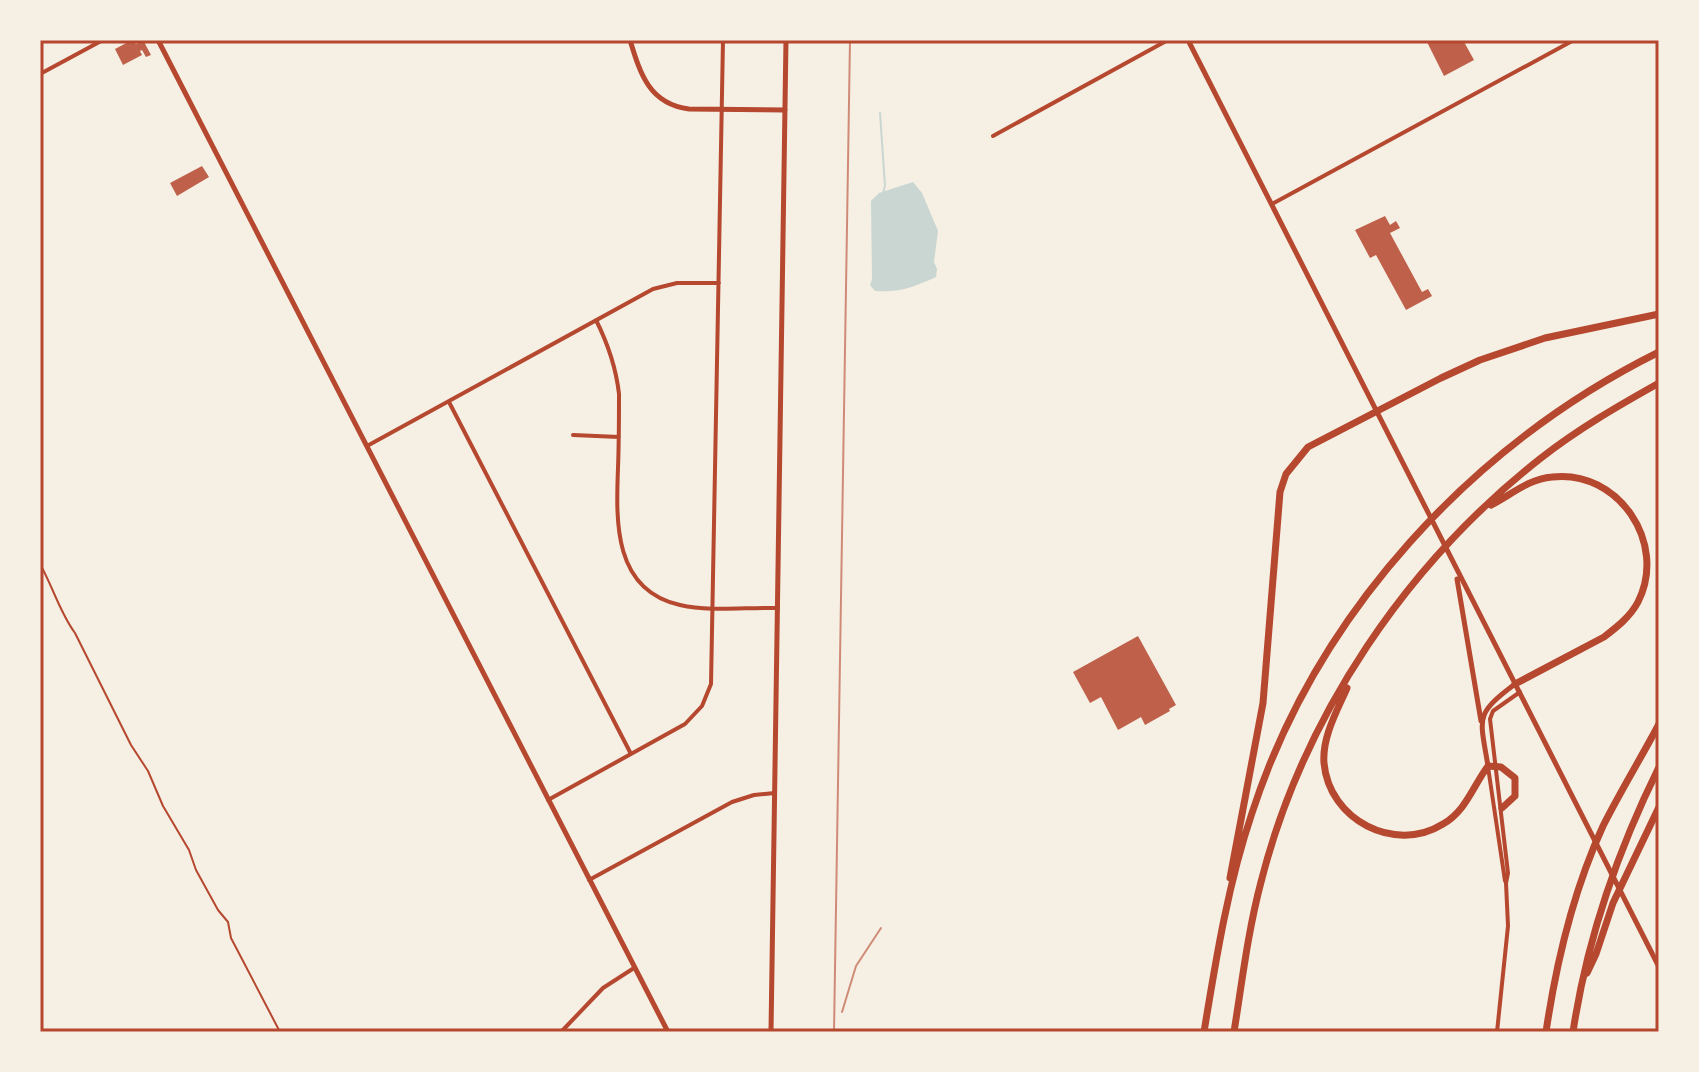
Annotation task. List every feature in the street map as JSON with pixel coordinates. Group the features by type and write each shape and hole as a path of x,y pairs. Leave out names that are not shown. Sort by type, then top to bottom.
{"highway":[{"path":"1204,1032 1235,842 1263,703 1280,492 1286,474 1308,447 1454,372 1545,338 1659,314"},
{"path":"1226,907 1252,813 1298,705 1331,647 1401,552 1462,487 1541,422 1593,387 1659,352"},
{"path":"1234,1032 1261,883 1276,833 1317,731 1359,660 1415,582 1479,513 1542,457 1659,383"},
{"path":"1479,513 1539,479 1567,476 1586,480 1603,487 1627,508 1643,537 1647,554 1644,586 1628,616 1604,637 1515,684"},
{"path":"1359,660 1324,747 1327,780 1346,812 1380,833 1413,835 1430,831 1461,810 1492,766 1507,769 1517,784 1515,796 1502,808"},
{"path":"1546,1032 1578,893 1603,828 1659,724"},
{"path":"1573,1032 1580,986 1599,912 1621,848 1659,767"},
{"path":"1580,986 1596,954 1613,903 1659,807"}],"street":[{"path":"40,74 103,40"},
{"path":"158,40 668,1032"},
{"path":"630,40 644,80 662,100 684,109 785,110"},
{"path":"548,800 685,724 702,706 713,677 723,40"},
{"path":"771,1032 786,40"},
{"path":"993,136 1168,40"},
{"path":"1188,40 1659,967"},
{"path":"1272,204 1574,40"},
{"path":"367,446 662,286 719,283"},
{"path":"596,320 617,376 617,521 622,548 631,570 645,588 662,599 689,607 778,608"},
{"path":"449,402 631,754"},
{"path":"573,435 619,437"},
{"path":"1455,570 1481,721 1502,808 1508,873 1508,926 1497,1032"},
{"path":"1481,721 1491,702 1515,684"},
{"path":"1506,883 1502,873 1490,719 1493,711 1520,692"},
{"path":"589,880 732,802 775,793"},
{"path":"561,1032 607,985 634,968"}],"path":[{"path":"40,564 68,625 131,745 148,771 196,870 228,922 231,938 280,1032"}],"shaded area":[{"path":"913,182 922,193 938,231 934,262 936,277 900,290 875,291 870,285 871,201 879,193"}],"building":[{"path":"132,40 136,44 143,40 151,55 146,57 142,50 142,55 123,65 115,49"},
{"path":"1426,40 1463,40 1474,60 1444,76"},
{"path":"202,166 209,177 177,196 170,183"},
{"path":"1385,216 1390,225 1396,221 1400,228 1390,233 1422,292 1428,289 1432,296 1406,310 1376,255 1370,258 1355,230"},
{"path":"1138,636 1176,705 1145,725 1141,717 1118,730 1101,697 1090,703 1073,672"}],"waterway":[{"path":"880,113 883,193"}],"railway":[{"path":"834,1032 850,40"},
{"path":"842,1012 856,966 881,928"}]}
